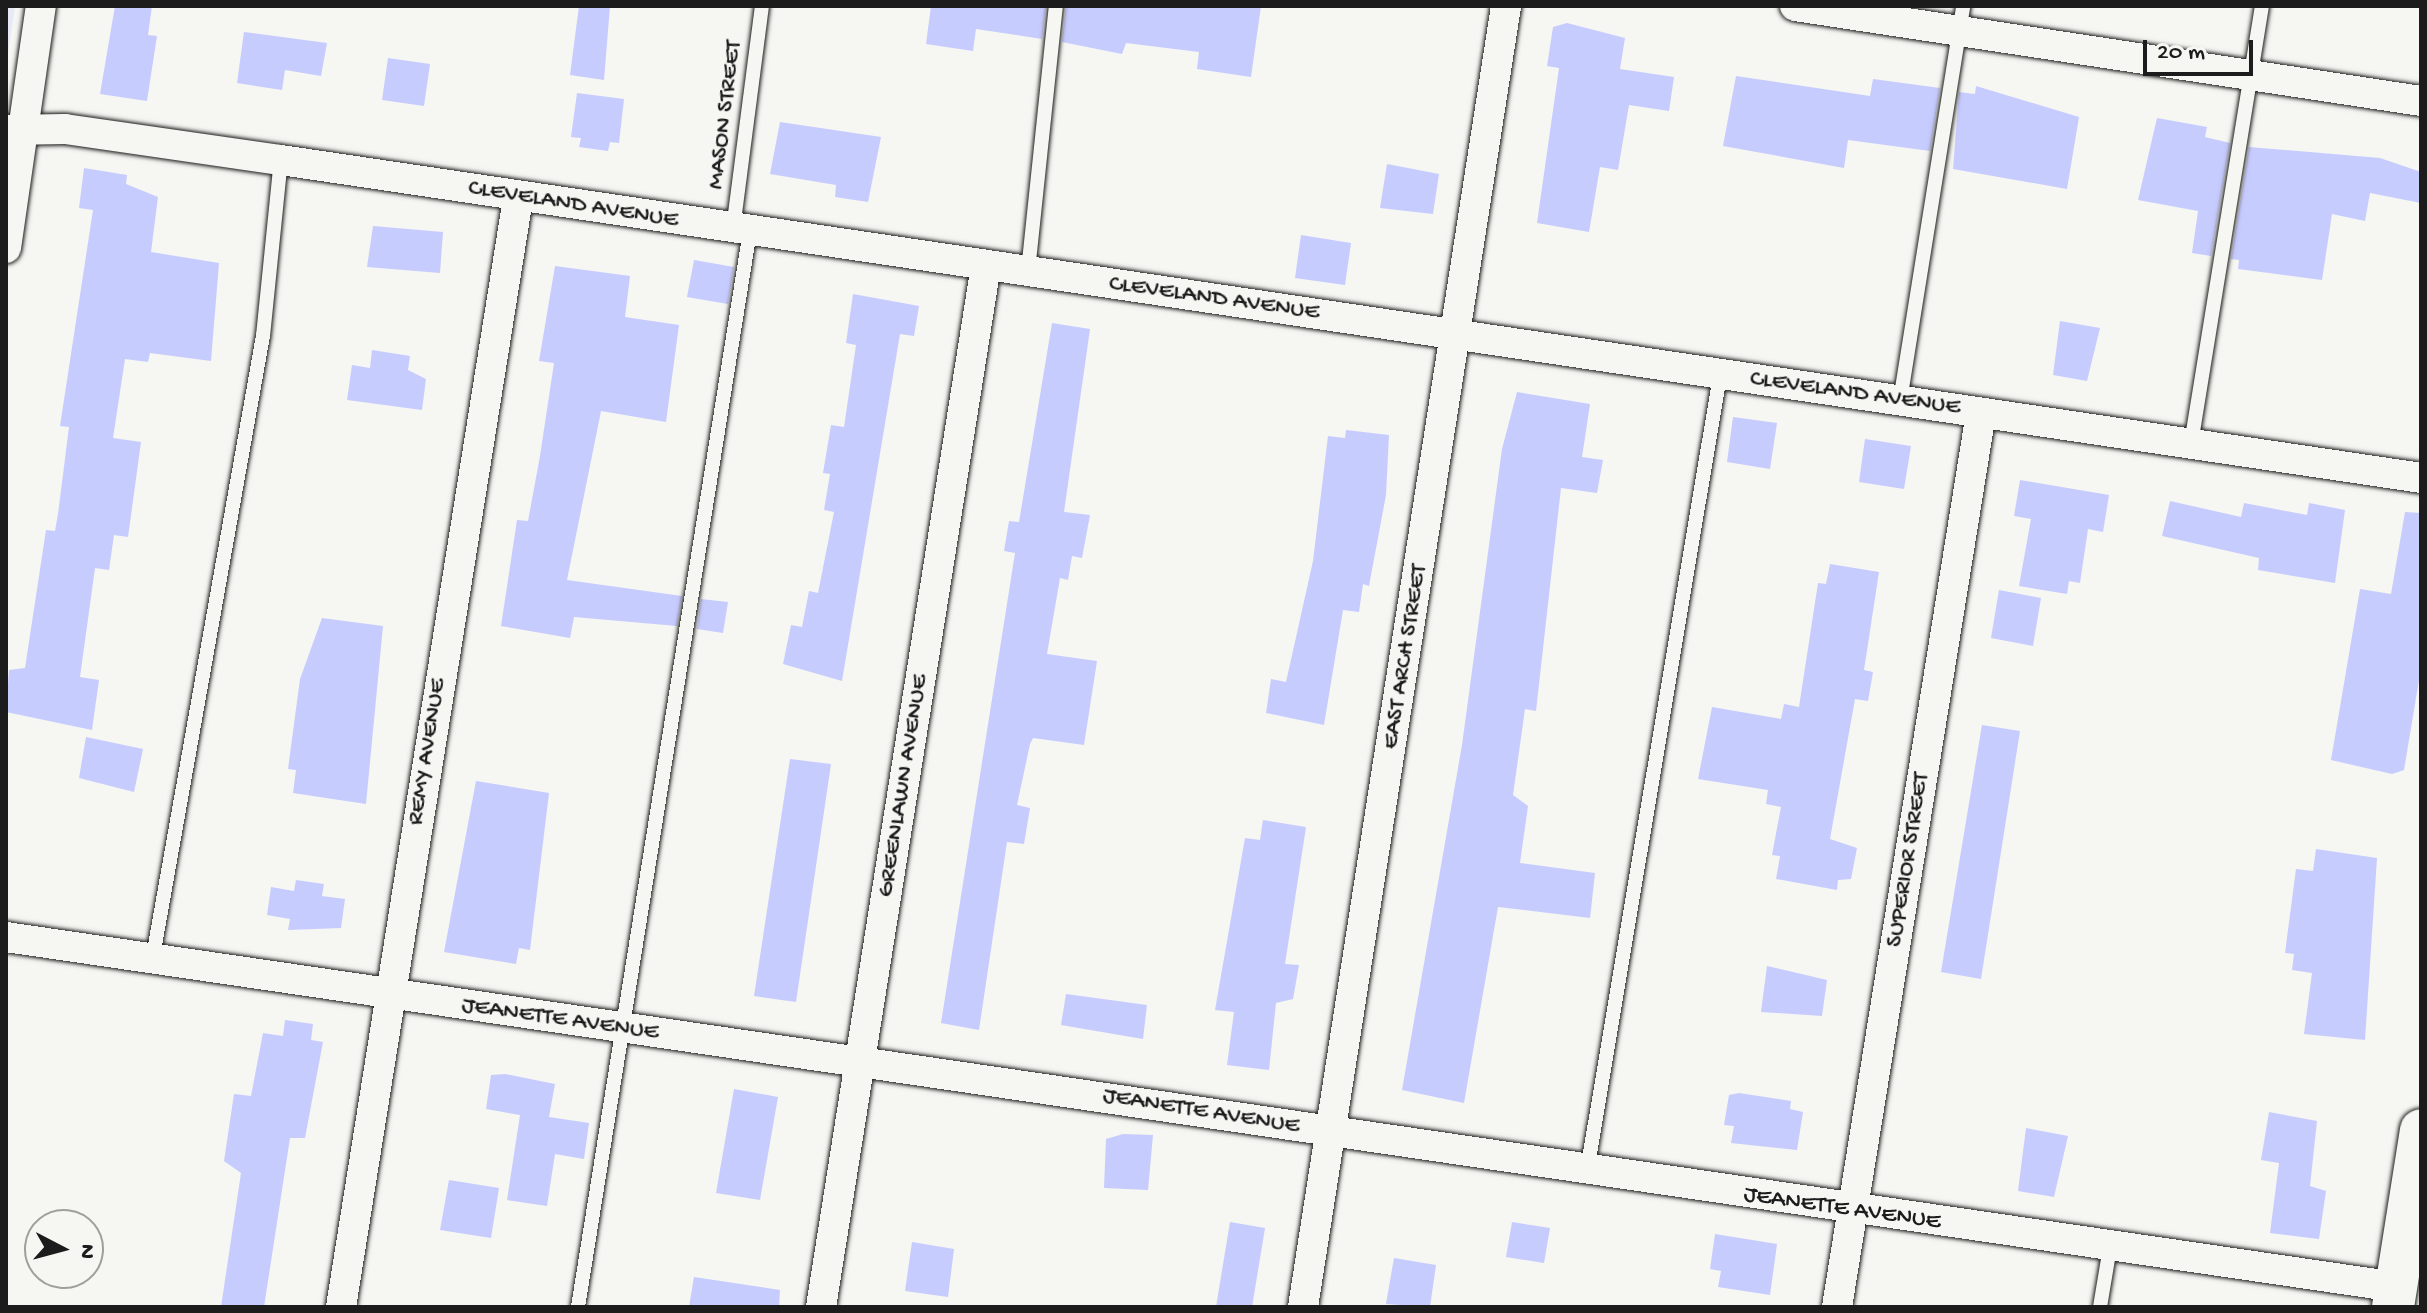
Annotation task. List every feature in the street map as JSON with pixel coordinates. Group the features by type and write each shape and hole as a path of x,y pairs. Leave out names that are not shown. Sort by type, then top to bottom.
{"street":[{"path":"6,248 15,130 41,6"},
{"name":"EAST ARCH STREET","path":"1303,1307 1506,6"},
{"path":"1795,6 1961,18 2251,75 2421,101"},
{"name":"CLEVELAND AVENUE","path":"15,130 281,160 518,198 2421,478"},
{"name":"REMY AVENUE","path":"341,1307 388,997 518,198"},
{"name":"GREENLAWN AVENUE","path":"821,1307 986,265"},
{"name":"SUPERIOR STREET","path":"1837,1307 1981,413"},
{"name":"JEANETTE AVENUE","path":"6,937 388,997 861,1061 1332,1131 1586,1174 2110,1247 2395,1297"},
{"path":"2395,1297 2421,1130"}],"lane":[{"name":"MASON STREET","path":"578,1307 625,1029 742,230 762,6"},
{"path":"1028,271 1056,6"},
{"path":"2191,444 2262,6"},
{"path":"1900,401 1961,18"},
{"path":"152,962 263,336 281,160"},
{"path":"1586,1174 1720,375"},
{"path":"2100,1307 2110,1247"}],"shaded area":[{"path":"6,6 15,6 6,67"}],"building":[{"path":"115,6 152,6 148,35 157,36 147,101 100,94"},
{"path":"579,6 610,6 604,80 570,75"},
{"path":"931,6 1046,6 1042,39 976,29 973,51 926,44"},
{"path":"1066,6 1261,6 1251,77 1197,69 1199,52 1126,43 1122,54 1062,42"},
{"path":"1567,23 1625,38 1620,69 1674,77 1669,111 1629,105 1618,170 1600,167 1589,232 1537,223 1559,68 1547,66 1553,27"},
{"path":"244,32 327,43 321,76 285,70 282,90 237,83"},
{"path":"388,58 430,64 424,106 382,100"},
{"path":"1736,76 1870,96 1873,79 1940,88 1930,151 1848,140 1844,168 1723,146"},
{"path":"1976,86 2079,117 2067,189 1953,169 1959,92 1975,94"},
{"path":"577,93 624,99 619,143 610,142 608,151 579,147 581,138 571,137"},
{"path":"2157,118 2207,127 2205,137 2230,143 2211,256 2192,253 2198,211 2138,200"},
{"path":"780,122 881,137 868,202 835,197 836,185 770,174"},
{"path":"2249,147 2380,158 2421,172 2421,203 2370,193 2365,221 2332,214 2322,280 2238,269 2239,260 2231,259"},
{"path":"1387,164 1439,174 1433,214 1380,208"},
{"path":"84,168 127,175 126,184 158,197 151,252 219,263 211,361 150,353 148,362 125,359 113,438 141,442 128,537 114,535 109,570 95,568 80,677 99,680 92,730 6,712 9,670 25,668 46,530 55,531 58,514 69,427 60,426 93,210 79,208"},
{"path":"373,226 443,232 440,273 367,267"},
{"path":"1301,235 1351,243 1345,285 1295,278"},
{"path":"694,260 734,267 728,304 687,297"},
{"path":"555,266 630,276 625,317 679,325 666,422 601,411 567,580 682,596 677,626 574,617 570,638 501,626 517,520 528,521 554,363 539,361"},
{"path":"853,294 919,306 914,336 900,334 842,681 783,664 791,625 802,627 809,591 818,593 834,512 824,510 830,474 823,473 831,425 844,427 856,345 846,343"},
{"path":"2060,321 2100,328 2087,381 2053,375"},
{"path":"1052,323 1090,329 1064,512 1090,515 1082,558 1072,556 1068,580 1060,578 1047,654 1097,661 1084,745 1033,738 1030,744 1017,805 1030,808 1024,844 1007,842 979,1030 941,1023 1015,553 1004,551 1009,521 1019,522"},
{"path":"372,350 410,356 408,370 426,379 422,410 347,400 352,365 370,368"},
{"path":"1517,392 1590,404 1582,457 1603,460 1597,493 1561,488 1536,711 1525,709 1513,795 1528,806 1520,863 1595,873 1590,918 1498,907 1464,1103 1402,1090 1462,745 1502,449"},
{"path":"1733,417 1777,423 1770,469 1727,462"},
{"path":"1346,430 1389,435 1386,495 1369,586 1363,584 1359,612 1343,610 1324,725 1266,713 1271,679 1286,682 1313,561 1328,436 1345,438"},
{"path":"1865,439 1911,446 1904,489 1859,482"},
{"path":"2020,480 2109,495 2103,532 2088,529 2080,583 2069,581 2067,594 2019,586 2031,519 2014,516"},
{"path":"2170,501 2241,517 2244,503 2307,515 2309,503 2345,510 2335,583 2258,570 2259,558 2162,536"},
{"path":"2405,512 2421,513 2421,668 2404,770 2392,774 2331,760 2360,589 2391,594"},
{"path":"1830,564 1879,572 1864,670 1873,672 1868,701 1855,699 1830,839 1857,848 1851,879 1838,880 1837,890 1776,879 1780,856 1772,855 1781,807 1766,804 1768,790 1698,779 1712,707 1781,719 1784,704 1799,707 1818,583 1826,584"},
{"path":"1999,590 2041,598 2033,646 1991,638"},
{"path":"701,599 728,602 723,633 697,629"},
{"path":"322,618 383,626 366,804 293,793 296,770 288,769 300,679"},
{"path":"1982,725 2020,731 1981,979 1941,972"},
{"path":"86,737 143,749 134,792 79,778"},
{"path":"790,759 831,764 796,1002 754,996"},
{"path":"476,781 549,793 530,950 519,948 516,964 444,952"},
{"path":"1263,820 1306,827 1285,964 1299,965 1293,999 1276,1003 1269,1070 1227,1065 1234,1012 1215,1010 1245,838 1260,840"},
{"path":"2316,849 2377,858 2365,1040 2304,1034 2312,973 2292,970 2294,954 2285,953 2296,869 2313,871"},
{"path":"296,880 324,884 322,896 345,899 341,928 288,930 290,919 267,915 271,887 294,891"},
{"path":"1767,966 1827,980 1822,1016 1761,1012"},
{"path":"1066,994 1147,1005 1143,1039 1061,1025"},
{"path":"285,1020 313,1024 311,1040 323,1042 305,1138 290,1138 264,1307 221,1307 241,1173 224,1161 234,1094 251,1096 263,1033 283,1036"},
{"path":"505,1074 555,1084 549,1117 589,1123 584,1159 555,1154 547,1206 507,1200 520,1115 486,1109 491,1075"},
{"path":"734,1089 778,1097 760,1200 716,1193"},
{"path":"1739,1093 1791,1101 1790,1109 1803,1112 1797,1150 1731,1143 1734,1126 1724,1125 1729,1095"},
{"path":"2269,1112 2317,1121 2310,1186 2326,1191 2319,1239 2270,1233 2279,1163 2261,1160"},
{"path":"2026,1128 2068,1136 2054,1197 2018,1191"},
{"path":"1123,1134 1153,1135 1148,1190 1104,1188 1106,1139"},
{"path":"449,1180 499,1188 491,1238 440,1230"},
{"path":"1230,1222 1265,1228 1252,1307 1216,1307"},
{"path":"1512,1222 1550,1228 1544,1263 1506,1257"},
{"path":"1715,1234 1777,1244 1770,1295 1718,1287 1721,1271 1710,1269"},
{"path":"912,1242 954,1249 948,1297 905,1291"},
{"path":"1394,1258 1436,1265 1430,1307 1386,1304"},
{"path":"694,1277 780,1290 779,1307 689,1307"}]}
